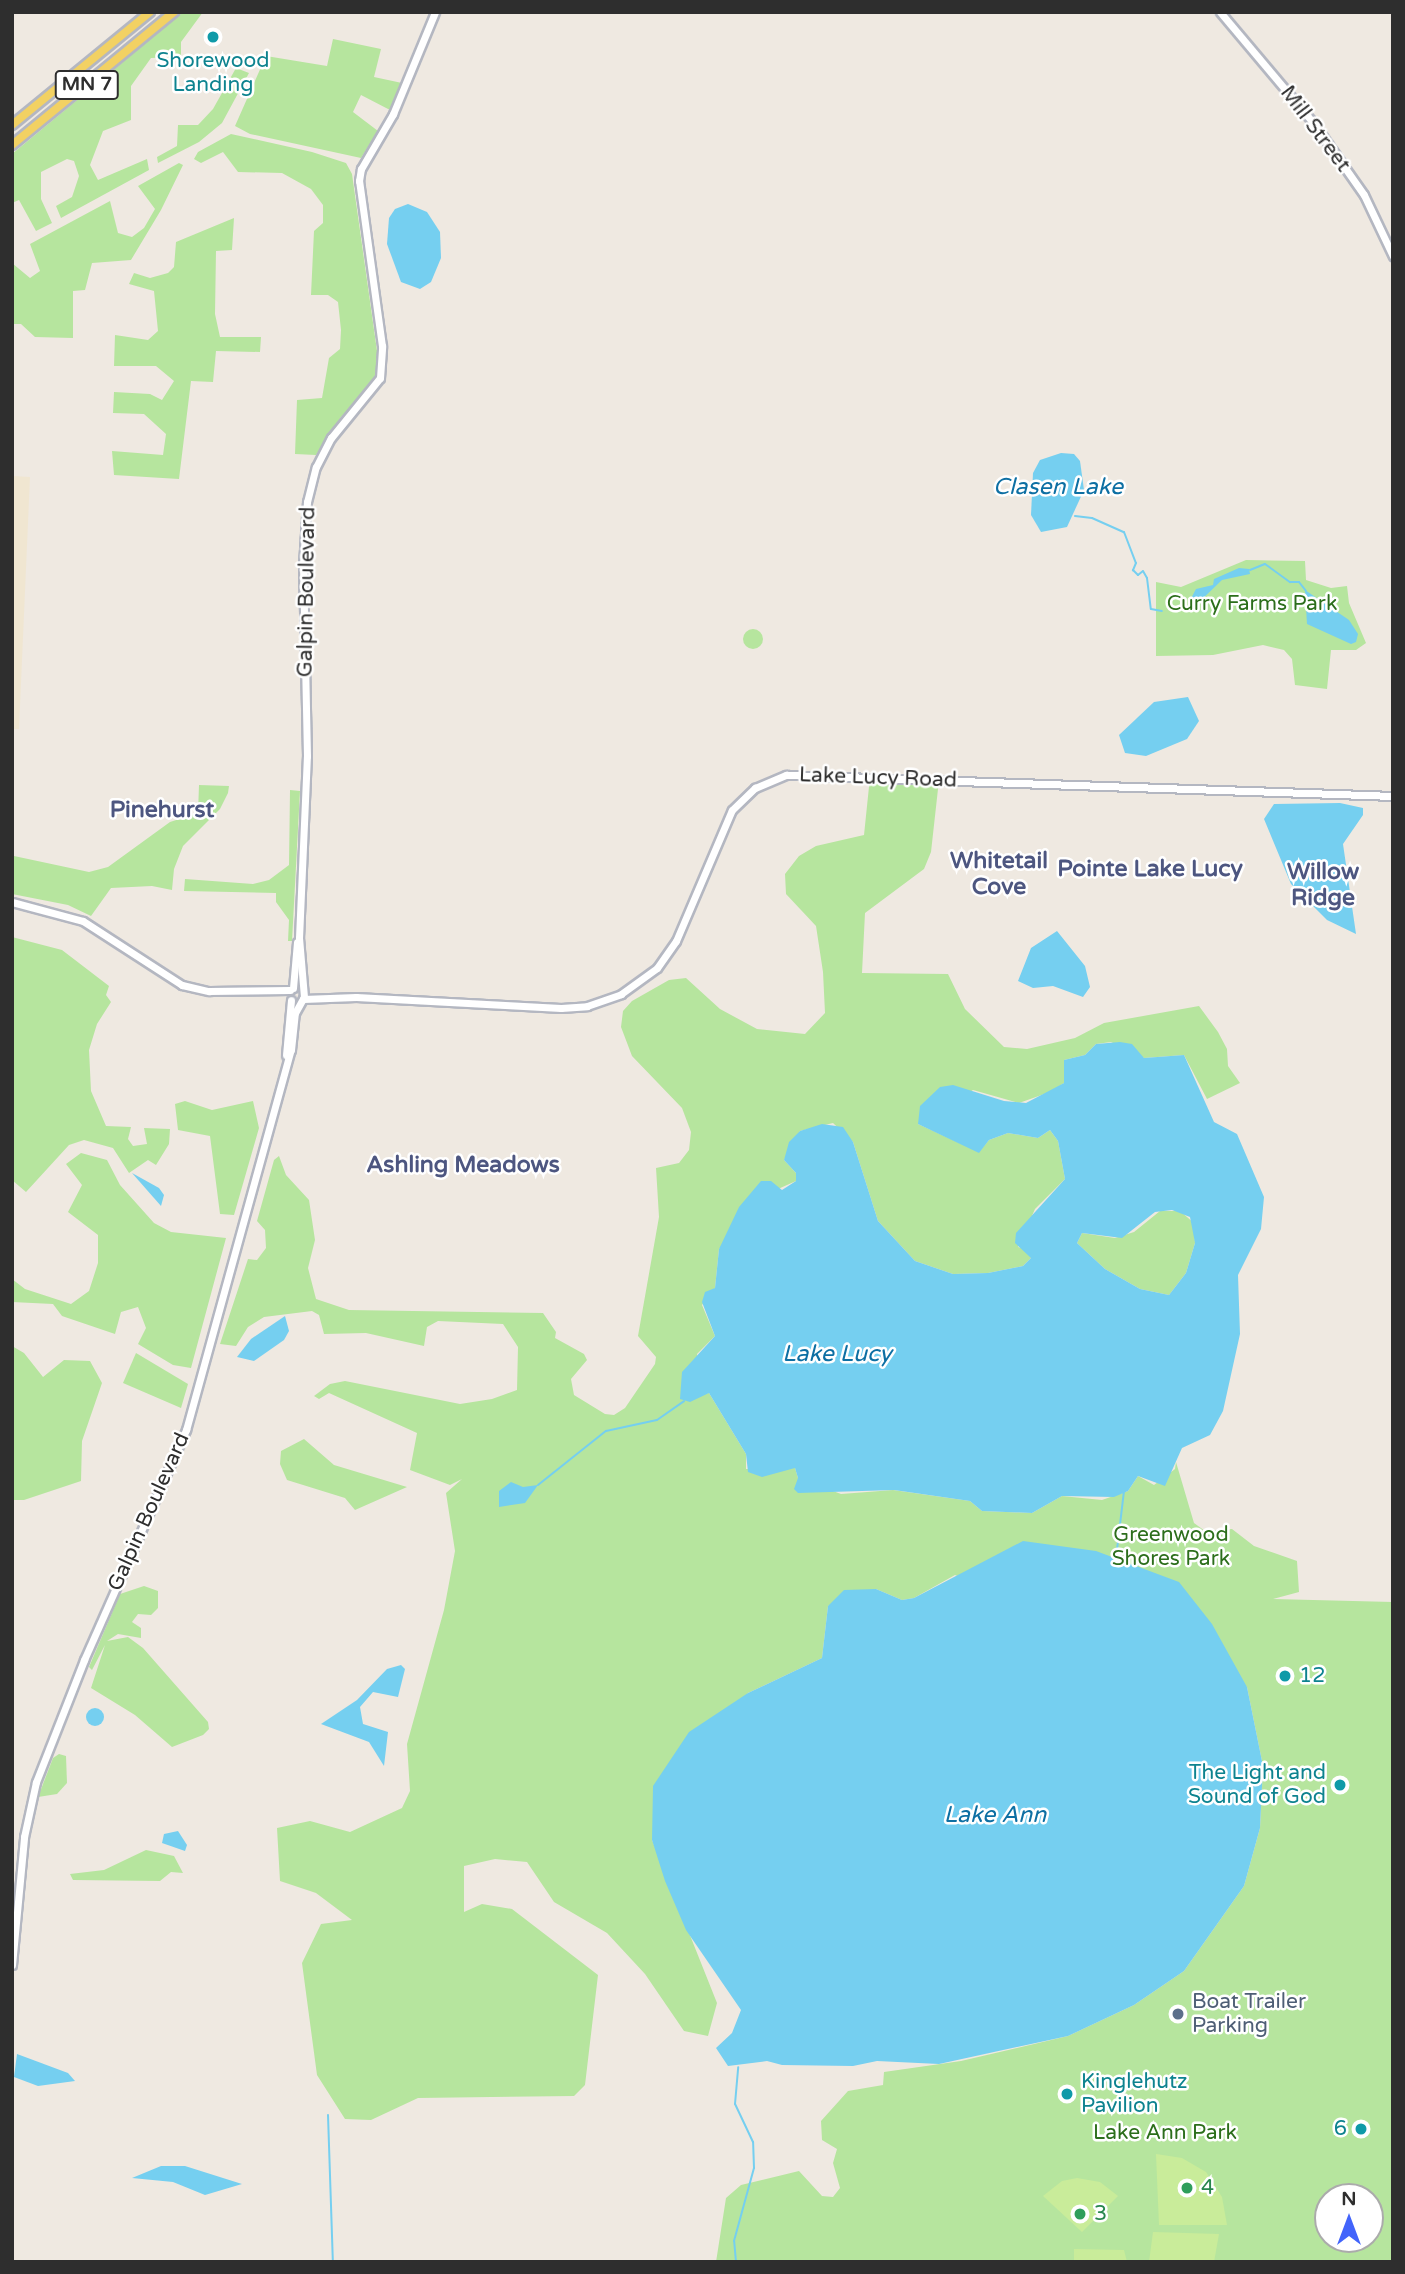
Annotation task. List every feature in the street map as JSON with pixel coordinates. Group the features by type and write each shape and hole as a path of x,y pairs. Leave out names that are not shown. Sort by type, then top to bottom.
{"main road":[{"name":"MN 7","path":"14,122 150,12"},
{"name":"MN 7","path":"12,145 174,12"},
{"path":"14,122 26,135"}],"street":[{"name":"Galpin Boulevard","path":"12,1965 24,1836 36,1782 88,1650 186,1430 302,995 299,938 307,756 303,565 307,502 316,467 331,438 380,378 382,346 359,194 361,169 393,114 435,12"},
{"name":"Mill Street","path":"1220,12 1315,125 1364,195 1393,257"},
{"name":"Lake Lucy Road","path":"302,995 561,1008 587,1006 621,994 657,968 676,941 732,810 755,788 786,775 1393,796"},
{"path":"12,902 83,921 182,985 302,995"},
{"name":"Galpin Boulevard","path":"287,1056 291,994 299,938"},
{"path":"291,994 302,995"}],"shaded area":[{"path":"12,476 30,477 19,729 12,729"}],"green space":[{"path":"183,12 203,12 181,42 181,57 151,58 131,86 131,120 103,131 90,165 98,180 147,159 149,170 61,218 56,206 72,197 79,176 74,161 67,159 41,172 41,199 52,223 36,231 19,200 12,203 12,154"},
{"path":"333,39 381,49 374,77 402,83 390,110 361,95 353,112 378,131 361,158 250,134 235,126 266,56 327,66"},
{"path":"236,68 249,73 222,123 199,142 158,163 157,157 177,146 178,125 198,125 213,109"},
{"path":"231,134 312,152 346,163 352,174 379,365 371,386 341,417 316,455 295,454 297,400 322,398 329,358 340,349 341,330 338,302 328,295 311,295 314,231 323,223 323,205 311,189 282,173 238,172 223,152 201,163 194,159 198,152"},
{"path":"179,163 183,165 161,210 131,260 92,263 85,290 73,291 73,338 35,337 21,324 12,324 12,263 30,278 40,271 30,244 110,201 118,233 132,237 144,228 155,209 138,186"},
{"path":"234,218 232,250 216,251 215,314 220,337 261,337 260,352 216,351 213,382 191,381 179,479 114,475 112,451 163,455 166,434 144,414 113,413 114,392 150,394 162,400 174,381 156,366 114,366 115,335 148,340 158,331 154,291 129,284 134,273 150,278 168,273 174,267 176,242"},
{"name":"Curry Farms Park","path":"1246,560 1305,561 1306,580 1331,588 1347,586 1349,603 1366,643 1356,650 1331,650 1327,689 1295,685 1292,659 1284,650 1263,645 1213,655 1156,656 1156,582 1181,587"},
{"path":"753,629 760,632 763,639 760,646 753,649 746,646 743,639 746,632"},
{"path":"870,777 939,780 931,852 924,869 865,913 862,973 948,974 965,1009 1004,1047 1027,1049 1075,1038 1104,1023 1199,1006 1218,1032 1227,1049 1228,1066 1240,1083 1207,1099 1184,1055 1144,1058 1111,1042 1096,1044 1085,1055 1064,1060 1064,1083 1050,1092 1019,1103 973,1090 918,1124 979,1152 989,1140 1008,1133 1038,1138 1050,1130 1058,1141 1065,1179 1035,1209 1018,1247 1028,1250 1031,1258 1023,1266 988,1273 953,1274 915,1261 878,1221 853,1142 833,1123 800,1131 784,1160 796,1173 796,1181 778,1189 719,1249 715,1288 702,1305 715,1336 697,1354 701,1394 709,1393 746,1454 746,1469 795,1468 798,1478 841,1494 893,1490 970,1501 982,1511 1032,1513 1062,1496 1102,1500 1128,1491 1138,1476 1154,1485 1175,1469 1176,1462 1194,1523 1205,1531 1232,1529 1254,1546 1297,1561 1299,1592 1273,1599 1393,1602 1393,2262 716,2262 726,2198 741,2185 799,2171 822,2196 833,2197 840,2188 833,2163 837,2149 822,2140 821,2121 848,2091 883,2085 884,2072 961,2061 1068,2036 1134,2005 1184,1971 1244,1886 1260,1828 1263,1766 1247,1687 955,1575 914,1598 902,1600 876,1589 828,1606 822,1658 748,1693 652,1840 717,2003 708,2036 684,2031 645,1974 607,1933 554,1902 527,1862 495,1859 464,1866 464,1912 482,1904 512,1909 598,1975 585,2085 574,2096 418,2098 371,2120 345,2119 317,2075 302,1963 321,1924 352,1920 316,1893 280,1881 277,1828 310,1821 350,1832 402,1808 410,1791 407,1744 444,1610 455,1551 446,1493 462,1479 450,1485 410,1470 417,1433 329,1393 319,1399 314,1396 330,1384 345,1381 460,1404 492,1399 517,1390 518,1347 503,1324 438,1321 427,1327 424,1346 366,1333 324,1334 319,1315 312,1311 264,1317 248,1327 236,1346 220,1344 248,1259 257,1260 266,1248 265,1230 257,1221 274,1160 279,1156 286,1175 309,1200 315,1240 308,1268 316,1299 349,1310 543,1313 556,1332 555,1338 584,1354 587,1360 571,1379 574,1395 605,1414 614,1415 625,1408 655,1364 656,1357 638,1336 659,1217 656,1168 679,1163 689,1150 691,1132 682,1108 632,1056 621,1027 623,1011 632,1001 669,980 686,978 720,1009 757,1029 805,1034 825,1013 823,972 816,926 786,894 785,874 799,856 816,846 864,835"},
{"path":"199,785 229,786 228,793 220,809 183,846 174,869 172,890 152,886 111,888 91,916 68,905 12,894 14,856 89,872 108,867 170,822 198,813"},
{"path":"290,790 300,791 292,941 288,941 289,920 276,902 276,893 184,891 185,879 253,884 269,880 289,865"},
{"path":"12,937 62,950 109,986 106,995 111,1002 97,1024 89,1050 91,1091 106,1126 131,1127 128,1139 133,1146 147,1144 144,1128 170,1129 169,1144 156,1165 148,1160 129,1173 113,1148 84,1140 69,1145 26,1192 12,1180"},
{"path":"185,1101 212,1110 253,1101 259,1128 234,1215 220,1214 210,1136 178,1130 175,1104"},
{"path":"81,1153 107,1160 120,1185 154,1223 171,1232 226,1238 191,1368 173,1365 138,1344 146,1328 138,1307 121,1312 115,1334 62,1316 53,1304 12,1302 12,1279 25,1289 71,1304 89,1291 98,1263 98,1235 68,1212 82,1185 66,1164"},
{"path":"1160,1211 1180,1211 1194,1223 1195,1243 1186,1273 1169,1295 1140,1289 1105,1269 1077,1243 1082,1233 1115,1238 1134,1232"},
{"path":"12,1346 24,1353 43,1377 64,1360 90,1361 102,1383 82,1441 81,1481 24,1500 12,1500"},
{"path":"136,1353 188,1384 181,1408 123,1383"},
{"path":"304,1439 334,1465 407,1487 355,1510 345,1498 287,1480 280,1464 281,1451"},
{"path":"144,1586 158,1591 158,1608 151,1615 138,1614 132,1622 141,1628 141,1638 118,1634 107,1641 128,1637 143,1648 208,1722 209,1729 203,1735 172,1747 135,1715 91,1688 105,1645 92,1670 89,1667 120,1594"},
{"path":"59,1754 66,1756 67,1783 57,1794 38,1797 53,1758"},
{"path":"146,1850 174,1856 183,1873 171,1872 160,1881 73,1880 70,1874 104,1870"},
{"name":"4","path":"1156,2154 1182,2158 1206,2172 1222,2197 1227,2225 1159,2225"},
{"name":"3","path":"1077,2178 1100,2182 1118,2196 1082,2232 1043,2196 1062,2181"},
{"path":"1153,2232 1219,2234 1214,2262 1149,2262"},
{"path":"1074,2249 1124,2250 1127,2262 1074,2262"}],"water":[{"path":"408,204 427,212 440,232 441,258 431,282 420,289 401,282 387,244 389,218 395,209"},
{"name":"Clasen Lake","path":"1061,453 1074,454 1080,461 1084,490 1067,527 1041,532 1031,515 1033,473 1040,460"},
{"path":"1239,568 1249,569 1250,574 1222,580 1196,605 1188,604 1196,589 1213,585 1214,579"},
{"path":"1305,590 1349,620 1358,634 1356,642 1351,644 1307,624"},
{"path":"1188,697 1199,721 1187,739 1146,756 1125,753 1119,735 1154,702"},
{"path":"1340,803 1363,808 1363,815 1343,844 1356,934 1327,920 1291,884 1264,819 1274,804"},
{"path":"1057,931 1085,966 1090,987 1083,997 1053,986 1033,988 1018,981 1031,948"},
{"name":"Lake Lucy","path":"1096,1044 1132,1044 1144,1058 1184,1055 1214,1122 1237,1134 1264,1197 1261,1229 1238,1275 1240,1334 1223,1411 1210,1435 1182,1448 1165,1486 1138,1476 1128,1491 1114,1497 1062,1496 1032,1513 982,1511 970,1501 894,1490 798,1493 794,1489 798,1478 795,1468 762,1477 748,1472 746,1454 709,1393 690,1402 680,1399 682,1372 715,1336 702,1302 705,1292 715,1288 719,1249 739,1207 761,1181 771,1181 782,1190 796,1181 796,1173 784,1160 789,1142 800,1131 822,1124 843,1127 853,1142 878,1221 915,1261 953,1274 988,1273 1023,1266 1031,1258 1015,1243 1016,1233 1065,1179 1058,1141 1050,1130 1038,1138 1008,1133 989,1140 979,1153 918,1124 920,1106 940,1087 953,1085 1004,1101 1026,1103 1064,1083 1064,1060 1085,1055","holes":["1172,1210 1190,1217 1195,1243 1186,1273 1169,1295 1140,1289 1105,1269 1077,1243 1082,1233 1122,1238 1155,1212"]},
{"path":"132,1173 159,1188 164,1195 161,1206"},
{"path":"285,1316 289,1331 284,1340 254,1361 237,1357 251,1339"},
{"path":"511,1482 523,1487 538,1485 525,1503 499,1507 499,1491"},
{"name":"Lake Ann","path":"1023,1541 1096,1551 1179,1582 1212,1624 1247,1687 1263,1766 1260,1828 1244,1886 1184,1971 1134,2005 1068,2036 939,2064 877,2061 853,2066 782,2065 767,2061 728,2066 716,2048 732,2033 741,2010 686,1930 665,1881 652,1840 653,1786 689,1732 748,1693 822,1658 828,1606 844,1590 876,1589 902,1600 914,1598"},
{"path":"401,1665 405,1669 398,1697 373,1692 360,1707 363,1724 388,1732 384,1766 369,1742 321,1724 357,1700 387,1669"},
{"path":"95,1708 101,1711 104,1717 101,1723 95,1726 89,1723 86,1717 89,1711"},
{"path":"178,1831 187,1845 185,1851 162,1843 164,1834"},
{"path":"17,2054 68,2073 75,2081 38,2086 14,2077"},
{"path":"161,2166 185,2166 242,2184 205,2195 173,2182 132,2178"}],"waterway":[{"path":"1075,516 1092,518 1124,532 1136,563 1133,570 1138,575 1143,571 1147,578 1151,609 1162,611"},
{"path":"1250,570 1265,564 1290,582 1299,582 1306,591"},
{"path":"538,1485 606,1431 657,1420 684,1401"},
{"path":"1116,1558 1124,1491"},
{"path":"736,2262 734,2241 754,2168 753,2142 735,2104 738,2067"},
{"path":"328,2115 333,2262"}],"place":[{"name":"Shorewood Landing","path":"213,37"},
{"name":"12","path":"1285,1676"},
{"name":"The Light and Sound of God","path":"1340,1785"},
{"name":"Boat Trailer Parking","path":"1178,2014"},
{"name":"Kinglehutz Pavilion","path":"1067,2094"},
{"name":"6","path":"1361,2129"},
{"name":"4","path":"1187,2188"},
{"name":"3","path":"1080,2214"}],"district":[{"name":"Pinehurst","path":"162,810"},
{"name":"Pointe Lake Lucy","path":"1150,869"},
{"name":"Whitetail Cove","path":"999,874"},
{"name":"Willow Ridge","path":"1323,885"},
{"name":"Ashling Meadows","path":"463,1165"}],"park label":[{"name":"Greenwood Shores Park","path":"1171,1547"},
{"name":"Lake Ann Park","path":"1165,2133"}]}
